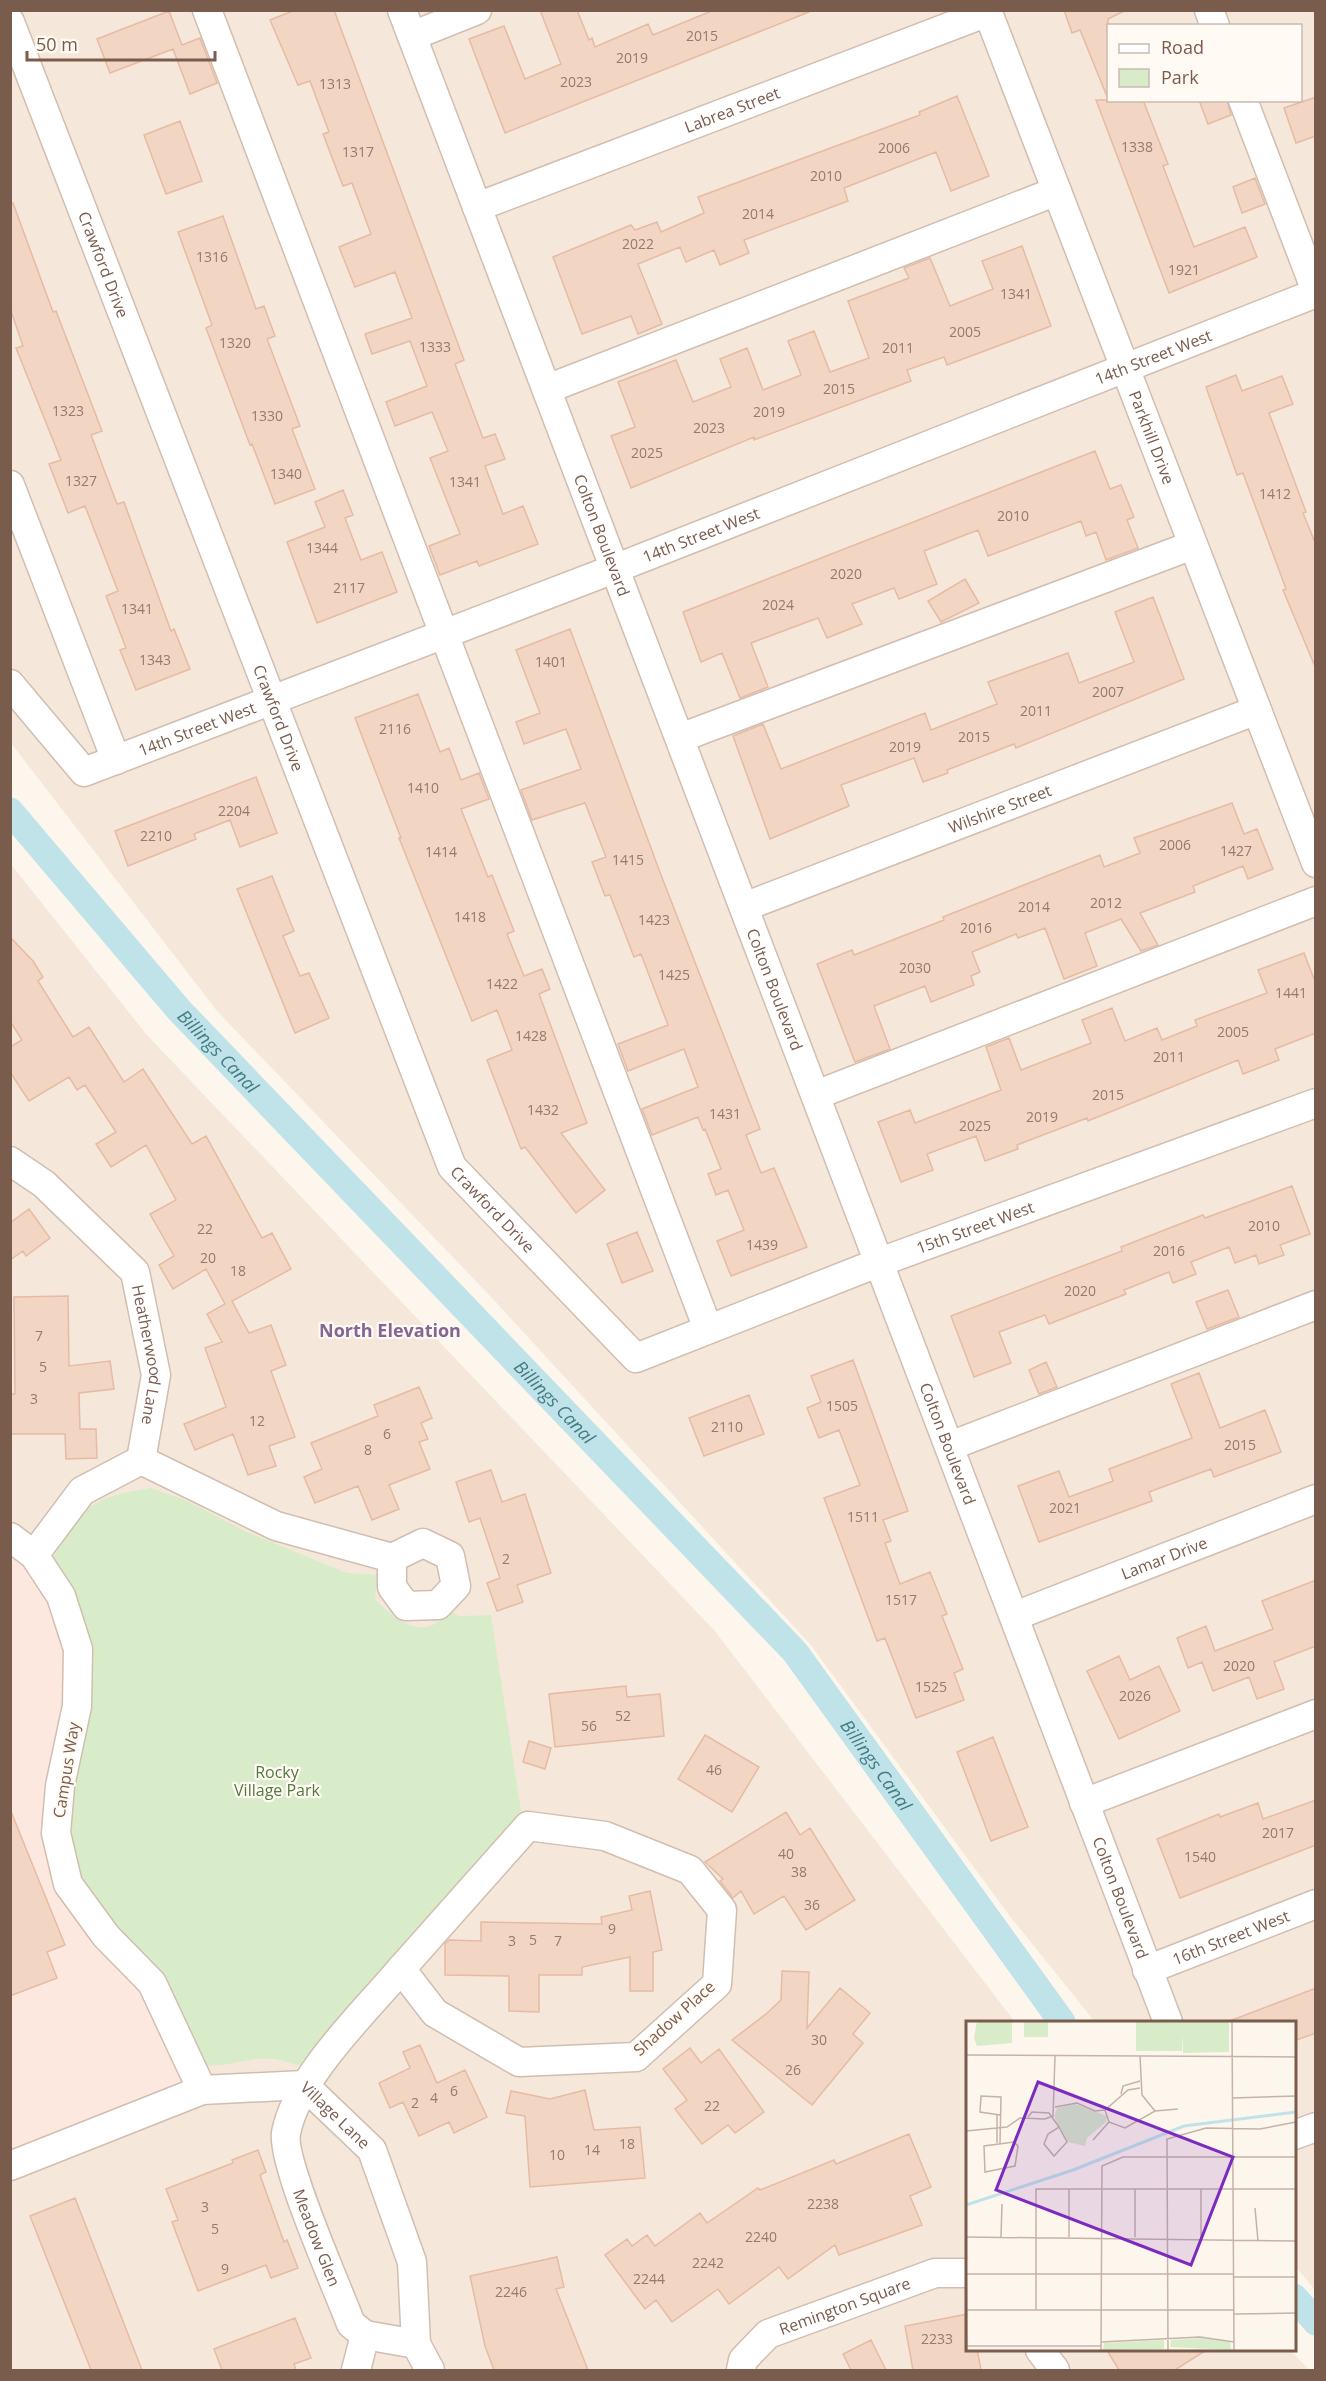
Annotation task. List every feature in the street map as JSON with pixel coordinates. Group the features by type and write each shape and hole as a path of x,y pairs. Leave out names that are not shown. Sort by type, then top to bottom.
{"street":[{"path":"207,10 708,1329"},
{"path":"407,23 477,10"},
{"name":"Parkhill Drive","path":"987,11 1316,863"},
{"name":"Labrea Street","path":"477,207 987,11"},
{"name":"Crawford Drive","path":"10,22 452,1167 636,1358"},
{"name":"Colton Boulevard","path":"407,23 1168,2021"},
{"path":"1245,102 1316,292"},
{"path":"547,389 1057,191"},
{"name":"14th Street West","path":"10,684 84,772 614,569 1124,370 1316,292"},
{"path":"10,485 116,760"},
{"path":"680,738 1193,546"},
{"name":"Wilshire Street","path":"744,907 1257,710"},
{"path":"816,1095 1316,902"},
{"name":"15th Street West","path":"636,1358 880,1262 1316,1103"},
{"name":"Heatherwood Lane","path":"10,1161 44,1184 135,1272 156,1375 141,1460"},
{"path":"950,1446 1316,1305"},
{"path":"34,1555 82,1491 141,1460 276,1526 392,1558"},
{"name":"Lamar Drive","path":"1015,1616 1316,1499"},
{"name":"Campus Way","path":"10,1537 34,1555 61,1596 78,1649 77,1706 60,1786 56,1833 68,1884 106,1936 152,1983 202,2090"},
{"path":"1084,1803 1316,1714"},
{"name":"Shadow Place","path":"304,2085 401,1969 528,1826 605,1836 690,1870 722,1910 717,1984 636,2057 519,2062 435,2013 401,1969"},
{"name":"16th Street West","path":"1147,1970 1316,1904"},
{"name":"Village Lane","path":"10,2166 202,2090 304,2085 372,2150 412,2262 416,2344 430,2370"},
{"name":"Meadow Glen","path":"304,2085 286,2134 295,2179 351,2324 365,2335"},
{"path":"1296,2134 1316,2127"},
{"name":"Remington Square","path":"741,2370 743,2360 768,2334 934,2273 966,2273"},
{"path":"356,2370 365,2335 416,2344"},
{"path":"1041,2351 1055,2370"}],"shaded area":[{"path":"11,11 1315,11 1315,2290 1296,2267 1296,2021 1094,2021 1009,1915 810,1644 492,1298 217,1011 11,743"},
{"path":"10,863 147,1035 714,1630 1014,2021 966,2021 966,2351 1291,2351 1309,2370 11,2370"},
{"path":"10,1537 61,1596 134,1965 202,2090 10,2165"}],"green space":[{"name":"Rocky Village Park","path":"151,1488 187,1501 247,1532 347,1573 378,1575 375,1599 402,1622 412,1626 431,1626 441,1620 450,1610 458,1616 491,1615 521,1811 368,1983 310,2064 300,2065 278,2060 256,2059 223,2065 206,2065 85,1891 79,1872 71,1836 72,1785 90,1706 92,1674 81,1625 54,1561 60,1545 73,1524 91,1506 113,1496"}],"building":[{"path":"295,10 334,10 464,360 455,364 483,438 495,434 505,459 485,466 503,514 523,506 538,544 479,566 477,561 440,575 429,546 460,534 430,458 448,451 432,412 395,426 386,402 427,386 410,341 372,354 365,334 412,318 395,272 355,287 339,247 371,234 352,183 343,186 323,134 329,132 310,81 298,85 270,20"},
{"path":"540,10 577,10 589,40 592,38 595,47 648,24 653,35 714,10 809,12 505,133 469,39 504,26 525,79 561,64"},
{"path":"1064,10 1126,10 1108,19 1107,97 1080,30 1072,33"},
{"path":"169,11 182,45 200,38 217,83 190,94 173,49 110,73 97,39"},
{"path":"957,96 989,176 951,191 936,152 844,188 848,201 744,240 749,253 720,265 714,250 686,262 680,247 638,264 662,324 638,334 631,316 582,334 553,257 631,225 635,230 657,222 661,232 704,213 698,197 920,115 919,112"},
{"path":"1316,97 1316,136 1296,143 1284,108"},
{"path":"1096,100 1144,102 1168,164 1163,166 1194,247 1245,227 1257,257 1169,293"},
{"path":"1200,102 1228,102 1231,115 1208,124"},
{"path":"180,121 202,181 166,194 144,135"},
{"path":"1255,178 1265,204 1242,213 1233,187"},
{"path":"13,203 53,312 56,311 102,431 91,435 117,504 124,502 171,631 174,629 190,669 136,690 120,650 126,648 106,596 118,591 85,506 68,513 49,464 61,460 16,348 23,346 10,308 10,204"},
{"path":"223,216 256,309 264,306 275,336 267,339 300,426 292,429 315,489 275,504 206,328 212,325 178,232"},
{"path":"1022,246 1051,326 947,365 944,357 907,370 911,381 754,440 754,437 631,488 611,436 635,427 618,382 676,360 693,402 731,387 720,359 747,348 763,390 801,375 788,341 814,331 830,372 869,358 848,301 909,278 904,268 930,258 950,306 993,289 982,261"},
{"path":"1236,375 1242,391 1282,376 1293,404 1269,413 1316,545 1316,669 1283,590 1286,589 1243,473 1237,475 1206,387"},
{"path":"1095,451 1110,489 1121,485 1134,517 1127,520 1138,548 1106,560 1096,532 1086,536 1081,521 988,556 978,530 924,551 937,584 899,599 894,588 852,604 862,624 827,638 818,618 751,643 768,687 740,698 722,653 701,662 683,612"},
{"path":"343,490 353,515 345,518 361,560 382,552 397,592 317,623 287,542 325,527 315,502"},
{"path":"965,579 979,603 941,622 928,601"},
{"path":"1153,597 1184,679 1016,748 1014,744 947,770 948,773 923,782 914,758 841,785 849,806 770,839 733,736 763,724 781,769 925,713 931,730 997,704 988,682 1068,653 1079,683 1134,662 1115,612"},
{"path":"570,629 661,875 760,1129 746,1135 761,1173 774,1168 807,1247 731,1276 717,1241 744,1230 728,1190 716,1195 708,1174 721,1169 705,1129 703,1130 698,1117 652,1135 642,1109 698,1087 684,1049 628,1071 618,1044 668,1025 641,954 634,957 610,895 605,896 592,862 606,857 585,803 532,820 521,790 581,769 566,729 524,744 516,722 540,713 516,650"},
{"path":"418,694 440,752 449,748 461,780 479,773 489,799 461,809 488,877 492,875 514,931 507,934 524,976 542,969 550,989 539,994 587,1123 561,1133 605,1190 576,1213 525,1147 521,1149 487,1060 512,1050 497,1010 472,1021 399,838 401,838 355,718"},
{"path":"256,777 277,833 240,847 230,820 194,834 196,839 128,866 115,831"},
{"path":"1232,803 1244,834 1257,829 1273,869 1248,879 1243,866 1193,886 1195,892 1140,913 1158,945 1141,951 1121,919 1085,933 1097,966 1064,979 1045,928 1018,938 1016,934 972,952 980,972 971,976 974,985 931,1002 925,986 874,1006 890,1049 855,1062 817,964 852,950 854,955 1100,855 1104,867 1140,853 1134,838"},
{"path":"272,876 294,931 283,936 300,976 309,973 329,1018 295,1033 237,889"},
{"path":"10,937 33,961 43,977 38,981 73,1037 89,1027 124,1082 143,1069 192,1144 206,1136 262,1238 272,1233 291,1269 232,1301 249,1333 271,1325 286,1365 271,1371 295,1437 269,1446 276,1466 248,1475 233,1434 195,1450 184,1424 226,1407 205,1348 222,1342 207,1314 225,1304 206,1269 173,1289 159,1265 174,1256 150,1214 176,1200 146,1145 111,1167 96,1144 116,1132 85,1085 77,1090 69,1077 29,1101 10,1072 10,1047 22,1040 10,1021"},
{"path":"1304,953 1316,984 1316,1033 1275,1049 1279,1060 1243,1074 1238,1060 1088,1121 1087,1118 1017,1145 1018,1149 985,1161 976,1136 927,1154 933,1170 901,1182 878,1122 910,1110 915,1123 1001,1090 986,1047 1009,1038 1021,1070 1091,1043 1082,1020 1112,1008 1125,1041 1157,1028 1162,1040 1197,1026 1195,1020 1267,993 1258,970"},
{"path":"1292,1186 1310,1234 1280,1245 1284,1255 1259,1264 1256,1255 1235,1263 1229,1247 1191,1262 1196,1274 1173,1283 1169,1272 1124,1290 1126,1294 1049,1324 1045,1315 999,1332 1011,1363 974,1377 951,1316 1122,1251 1121,1247 1203,1215 1205,1218"},
{"path":"29,1209 50,1238 26,1256 23,1251 10,1260 10,1223"},
{"path":"637,1232 653,1271 622,1283 607,1244"},
{"path":"1228,1290 1239,1317 1207,1329 1196,1302"},
{"path":"68,1296 69,1366 110,1361 114,1389 79,1393 80,1429 96,1429 97,1458 66,1459 65,1434 10,1434 10,1394 15,1394 14,1297"},
{"path":"853,1360 908,1511 883,1520 891,1541 885,1543 900,1584 930,1572 947,1614 942,1616 963,1669 954,1673 964,1700 916,1718 885,1638 877,1641 824,1498 860,1485 839,1430 819,1438 807,1408 821,1402 811,1376"},
{"path":"1046,1362 1057,1387 1039,1394 1029,1370"},
{"path":"1199,1373 1220,1428 1265,1410 1281,1452 1214,1477 1211,1469 1149,1492 1152,1501 1039,1542 1018,1486 1059,1471 1069,1497 1113,1481 1109,1469 1192,1438 1171,1384"},
{"path":"419,1387 432,1418 421,1423 428,1439 419,1442 430,1469 389,1485 399,1509 372,1520 358,1486 315,1503 304,1477 322,1469 311,1443 378,1416 374,1405"},
{"path":"749,1395 764,1434 704,1456 689,1418"},
{"path":"491,1470 502,1502 525,1494 551,1573 517,1585 523,1602 497,1611 487,1583 500,1578 480,1518 469,1522 456,1482"},
{"path":"1316,1580 1316,1646 1274,1662 1284,1689 1257,1699 1249,1677 1213,1691 1202,1662 1188,1668 1177,1638 1206,1626 1215,1651 1273,1629 1262,1601"},
{"path":"1119,1656 1130,1680 1159,1666 1180,1711 1119,1739 1087,1671"},
{"path":"626,1686 627,1697 660,1694 664,1736 555,1747 549,1694"},
{"path":"705,1735 759,1767 732,1812 678,1779"},
{"path":"993,1737 1028,1827 991,1841 957,1752"},
{"path":"529,1741 551,1748 545,1769 523,1762"},
{"path":"1316,1800 1316,1845 1180,1898 1157,1839 1219,1814 1220,1817 1258,1803 1263,1819"},
{"path":"10,1809 65,1945 47,1952 57,1978 10,1996"},
{"path":"786,1812 800,1835 810,1828 855,1900 806,1930 784,1896 754,1914 741,1891 733,1898 720,1881 723,1879 705,1862"},
{"path":"650,1891 662,1950 653,1952 653,1991 630,1991 630,1957 582,1967 582,1975 539,1975 539,2012 509,2011 509,1976 445,1975 445,1944 449,1940 481,1941 481,1922 602,1924 601,1917 632,1910 629,1896"},
{"path":"782,1971 809,1972 807,2028 840,1988 870,2013 853,2034 863,2043 812,2105 732,2040 781,2000"},
{"path":"1316,1988 1316,2033 1296,2040 1296,2021 1230,2021"},
{"path":"420,2045 437,2083 465,2070 487,2117 454,2133 449,2122 419,2136 403,2102 390,2108 379,2083 410,2068 403,2052"},
{"path":"690,2048 701,2063 719,2049 764,2112 735,2133 728,2125 702,2144 675,2109 687,2100 663,2069"},
{"path":"585,2090 594,2130 640,2127 645,2178 530,2187 525,2116 506,2113 511,2091 550,2099"},
{"path":"909,2134 931,2187 910,2196 922,2225 839,2255 835,2245 788,2279 779,2267 729,2304 718,2289 672,2322 656,2300 645,2309 605,2255 627,2239 632,2246 647,2235 655,2246 700,2213 707,2223 758,2188 760,2190 834,2160 836,2164"},
{"path":"258,2150 266,2172 260,2175 284,2242 287,2240 298,2268 271,2278 266,2265 198,2291 172,2222 178,2220 166,2189 233,2163 232,2160"},
{"path":"75,2198 142,2370 91,2370 30,2216"},
{"path":"557,2257 564,2287 556,2289 588,2370 494,2370 485,2346 470,2276"},
{"path":"966,2314 966,2351 977,2351 981,2370 913,2370 905,2326"},
{"path":"295,2318 311,2358 294,2364 296,2370 222,2370 214,2349"},
{"path":"871,2340 886,2370 851,2370 843,2354"},
{"path":"1107,2351 1205,2351 1175,2370 1119,2370"}],"waterway":[{"name":"Billings Canal","path":"10,811 179,1010 795,1652 1061,2021"},
{"name":"Billings Canal","path":"1296,2299 1316,2322"}],"district":[{"name":"North Elevation","path":"390,1330"}]}
